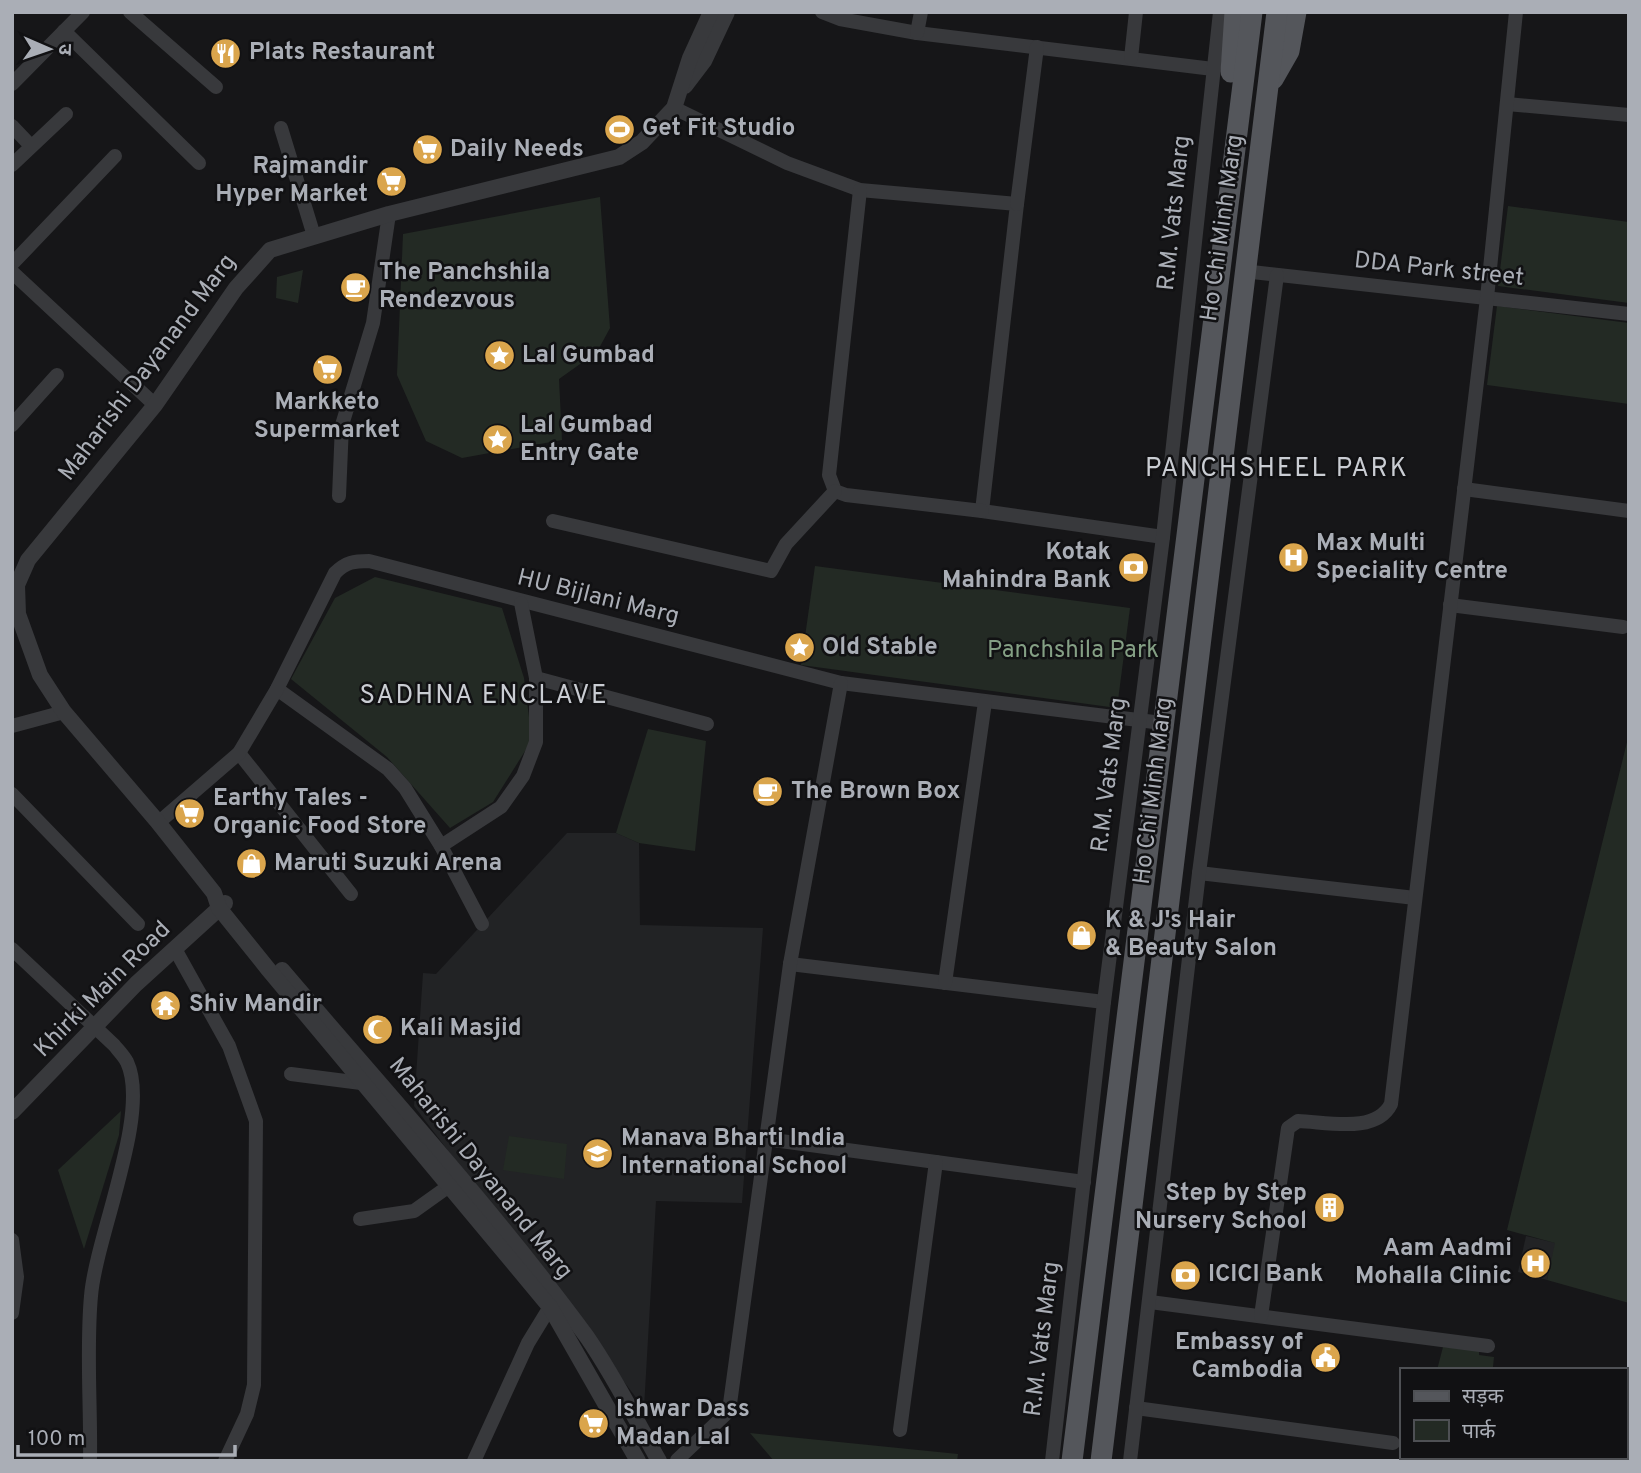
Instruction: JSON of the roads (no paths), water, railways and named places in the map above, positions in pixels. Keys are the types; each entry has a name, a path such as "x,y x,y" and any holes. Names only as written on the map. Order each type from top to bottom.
{"main road":[{"path":"1235,12 1228,97 1235,140"},
{"name":"Ho Chi Minh Marg","path":"1072,1461 1252,12"},
{"name":"Ho Chi Minh Marg","path":"1101,1461 1243,271 1277,12"},
{"path":"1269,87 1289,51 1296,12"}],"street":[{"path":"12,84 83,12"},
{"path":"130,12 216,87"},
{"name":"Maharishi Dayanand Marg","path":"683,89 690,58 711,12"},
{"name":"Maharishi Dayanand Marg","path":"638,1461 582,1344 361,1083 158,822 64,712 40,675 27,645 18,614 18,585 28,560 155,405 257,261 281,245 389,214 608,162 642,142 674,108 683,89 704,61 727,12"},
{"path":"822,12 917,33 1213,69"},
{"path":"917,33 921,12"},
{"path":"1130,58 1136,12"},
{"name":"R.M. Vats Marg","path":"1052,1461 1104,1002 1163,537 1220,12"},
{"path":"1261,1316 1288,1128 1298,1122 1374,1123 1385,1116 1391,1104 1486,298 1516,12"},
{"path":"64,31 199,163"},
{"path":"982,511 1037,47"},
{"path":"1507,104 1629,115"},
{"path":"674,108 787,163 860,190 1017,204"},
{"path":"12,165 66,114"},
{"path":"12,126 31,146"},
{"path":"281,128 314,236"},
{"path":"12,264 115,156"},
{"path":"835,491 830,475 860,190"},
{"path":"339,496 342,425 373,323 389,214"},
{"name":"DDA Park street","path":"1243,271 1629,314"},
{"path":"12,272 155,405"},
{"path":"1130,1461 1199,873 1277,275"},
{"path":"12,425 57,375"},
{"path":"1464,489 1629,511"},
{"path":"835,491 846,495 1163,537"},
{"path":"553,521 771,571 786,544 835,491"},
{"name":"HU Bijlani Marg","path":"158,822 239,753 277,689 335,573 344,564 369,561 521,603 841,683 1162,723"},
{"path":"441,846 501,807 523,776 536,743 536,678 521,603"},
{"path":"1450,605 1623,627"},
{"path":"536,678 708,724"},
{"path":"677,1460 729,1411 790,964 841,683"},
{"path":"277,689 388,769 405,788 441,846 482,924"},
{"path":"945,983 985,702"},
{"path":"12,726 64,712"},
{"path":"239,753 351,894"},
{"path":"12,794 138,924"},
{"path":"1199,873 1415,898"},
{"name":"Maharishi Dayanand Marg","path":"220,901 393,1096 582,1344 659,1461"},
{"name":"Khirki Main Road","path":"14,1108 220,901"},
{"path":"12,949 97,1027 127,1061 132,1079 130,1131 95,1258 90,1298 90,1461"},
{"path":"175,949 229,1046 256,1121 254,1385 247,1414 225,1461"},
{"path":"790,964 1104,1002"},
{"path":"291,1074 361,1083"},
{"path":"766,1139 1084,1182"},
{"path":"900,1430 936,1162"},
{"path":"360,1219 414,1212 449,1186"},
{"path":"12,1240 17,1277 12,1310"},
{"path":"1150,1302 1488,1346"},
{"path":"474,1461 528,1343 550,1307"},
{"path":"1136,1408 1392,1443"}],"place":[{"name":"Plats Restaurant","path":"226,53"},
{"name":"Get Fit Studio","path":"619,129"},
{"name":"Daily Needs","path":"427,150"},
{"name":"Rajmandir Hyper Market","path":"391,181"},
{"name":"The Panchshila Rendezvous","path":"356,287"},
{"name":"Lal Gumbad","path":"499,356"},
{"name":"Markketo Supermarket","path":"327,369"},
{"name":"Lal Gumbad Entry Gate","path":"497,440"},
{"name":"Max Multi Speciality Centre","path":"1293,558"},
{"name":"Kotak Mahindra Bank","path":"1134,567"},
{"name":"Old Stable","path":"799,648"},
{"name":"The Brown Box","path":"768,792"},
{"name":"Earthy Tales - Organic Food Store","path":"190,813"},
{"name":"Maruti Suzuki Arena","path":"251,864"},
{"name":"K & J's Hair & Beauty Salon","path":"1082,935"},
{"name":"Shiv Mandir","path":"166,1005"},
{"name":"Kali Masjid","path":"377,1029"},
{"name":"Manava Bharti India International School","path":"598,1153"},
{"name":"Step by Step Nursery School","path":"1330,1208"},
{"name":"Aam Aadmi Mohalla Clinic","path":"1535,1263"},
{"name":"ICICI Bank","path":"1185,1275"},
{"name":"Embassy of Cambodia","path":"1326,1357"},
{"name":"Ishwar Dass Madan Lal","path":"593,1424"}],"district":[{"name":"PANCHSHEEL PARK","path":"1277,469"},
{"name":"SADHNA ENCLAVE","path":"484,696"}],"park label":[{"name":"Panchshila Park","path":"1073,651"}]}
